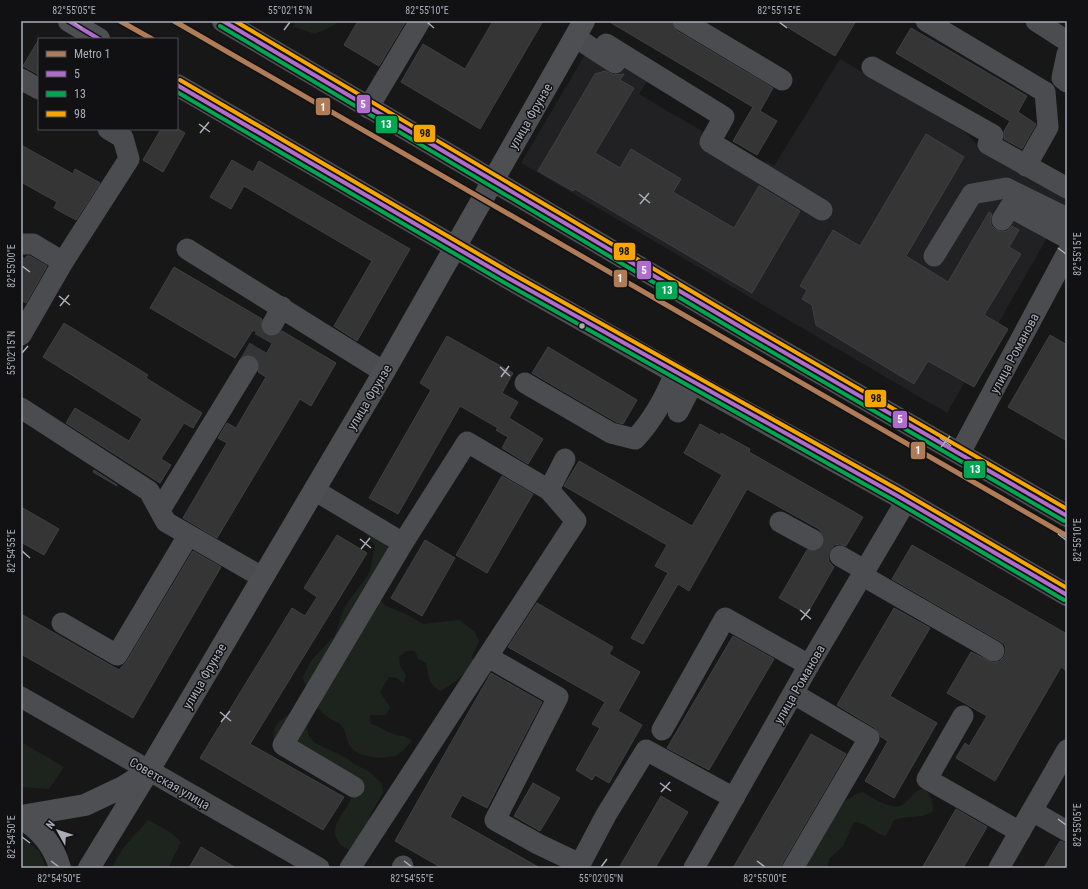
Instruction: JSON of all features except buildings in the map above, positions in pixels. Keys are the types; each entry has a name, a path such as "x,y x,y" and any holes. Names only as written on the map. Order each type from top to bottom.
{"main road":[{"path":"69,21 97,38"},
{"path":"223,21 748,332 1067,516"},
{"name":"улица Фрунзе","path":"89,868 149,770 384,372 579,29"},
{"path":"178,86 455,247 684,378 906,501 1067,595"},
{"name":"улица Фрунзе","path":"21,817 85,805 123,787 149,770"},
{"path":"21,817 34,826 44,836 52,847 60,868"}],"street":[{"path":"368,108 420,21"},
{"path":"683,21 782,80"},
{"path":"926,21 1044,92 1048,127 1026,166"},
{"path":"1036,21 1067,41"},
{"path":"579,29 639,79"},
{"path":"606,44 724,117 710,142 822,210"},
{"path":"1067,54 1062,78 1067,82"},
{"path":"872,67 993,136 988,144 1067,188"},
{"path":"21,79 38,88"},
{"path":"21,335 63,262 129,158 122,138 110,130"},
{"path":"934,256 972,194 1006,188 1067,218"},
{"path":"1002,220 1010,207 1067,238"},
{"path":"21,244 33,244 63,262"},
{"path":"187,249 384,372"},
{"name":"улица Романова","path":"960,453 1067,254"},
{"path":"272,325 282,307"},
{"path":"160,510 248,366"},
{"path":"525,383 611,433 635,440 648,426 668,392 684,378"},
{"path":"678,412 684,378"},
{"path":"21,408 149,491 166,522 188,536 262,577"},
{"path":"350,868 576,521 549,490 467,442 403,543 283,745 354,786"},
{"path":"549,490 565,459"},
{"path":"314,490 403,543"},
{"name":"улица Романова","path":"700,866 734,798 809,665 906,501"},
{"path":"780,522 813,540"},
{"path":"62,623 118,655 188,536"},
{"path":"840,556 864,573 994,651"},
{"path":"662,730 725,618 809,665"},
{"path":"488,657 558,697 495,820 579,866 606,815 646,750 734,798"},
{"path":"793,868 868,738 794,694"},
{"name":"Советская улица","path":"21,697 319,868"},
{"path":"963,716 927,779 1020,832"},
{"path":"999,868 1067,750"},
{"path":"1032,811 1067,831"}],"shaded area":[{"path":"295,21 338,21 335,25 315,34 294,27"},
{"path":"590,46 648,80 639,94 717,140 757,175 766,161 774,166 840,59 965,132 981,149 1067,196 1067,203 947,413 521,163"},
{"path":"365,530 380,538 396,559 391,585 379,597 384,605 408,615 423,624 459,620 474,631 479,641 472,656 474,664 455,682 441,691 431,682 428,676 426,663 418,659 415,651 406,651 399,657 400,666 406,675 404,684 397,678 389,677 380,692 390,707 386,715 370,715 371,724 412,740 399,754 381,758 361,754 351,747 341,725 324,715 312,701 303,677 311,661 335,635 344,608 370,572 375,545 368,538"},
{"path":"296,709 309,720 307,728 309,737 315,743 347,758 354,764 370,772 382,784 383,792 370,816 367,838 356,851 343,847 338,841 335,829 339,818 351,798 324,776 274,743 274,731 276,726 282,719"},
{"path":"21,742 64,767 49,789 21,787"},
{"path":"924,788 931,798 933,811 928,814 893,821 885,836 859,822 854,822 843,846 830,858 827,868 793,868 824,823 842,803 852,796 863,792 883,803 900,806 917,791"},
{"path":"148,820 170,832 181,842 168,868 111,868 124,847"},
{"path":"21,836 40,852 46,868 21,868"}],"tunnel":[{"path":"248,366 272,325"},
{"path":"813,540 840,556"}],"metro line":[{"name":"1","path":"120,21 150,38"},
{"name":"1","path":"174,21 1067,536"}],"transit line":[{"name":"5","path":"69,21 97,38"},
{"name":"5","path":"223,21 749,332 1067,516"},
{"name":"98","path":"235,21 752,327 1067,509"},
{"name":"13","path":"220,26 746,337 1064,521"},
{"name":"98","path":"180,80 511,273 899,490 1067,588"},
{"name":"5","path":"178,86 508,278 896,495 1067,595"},
{"name":"13","path":"178,93 505,283 893,500 1064,600"}]}
